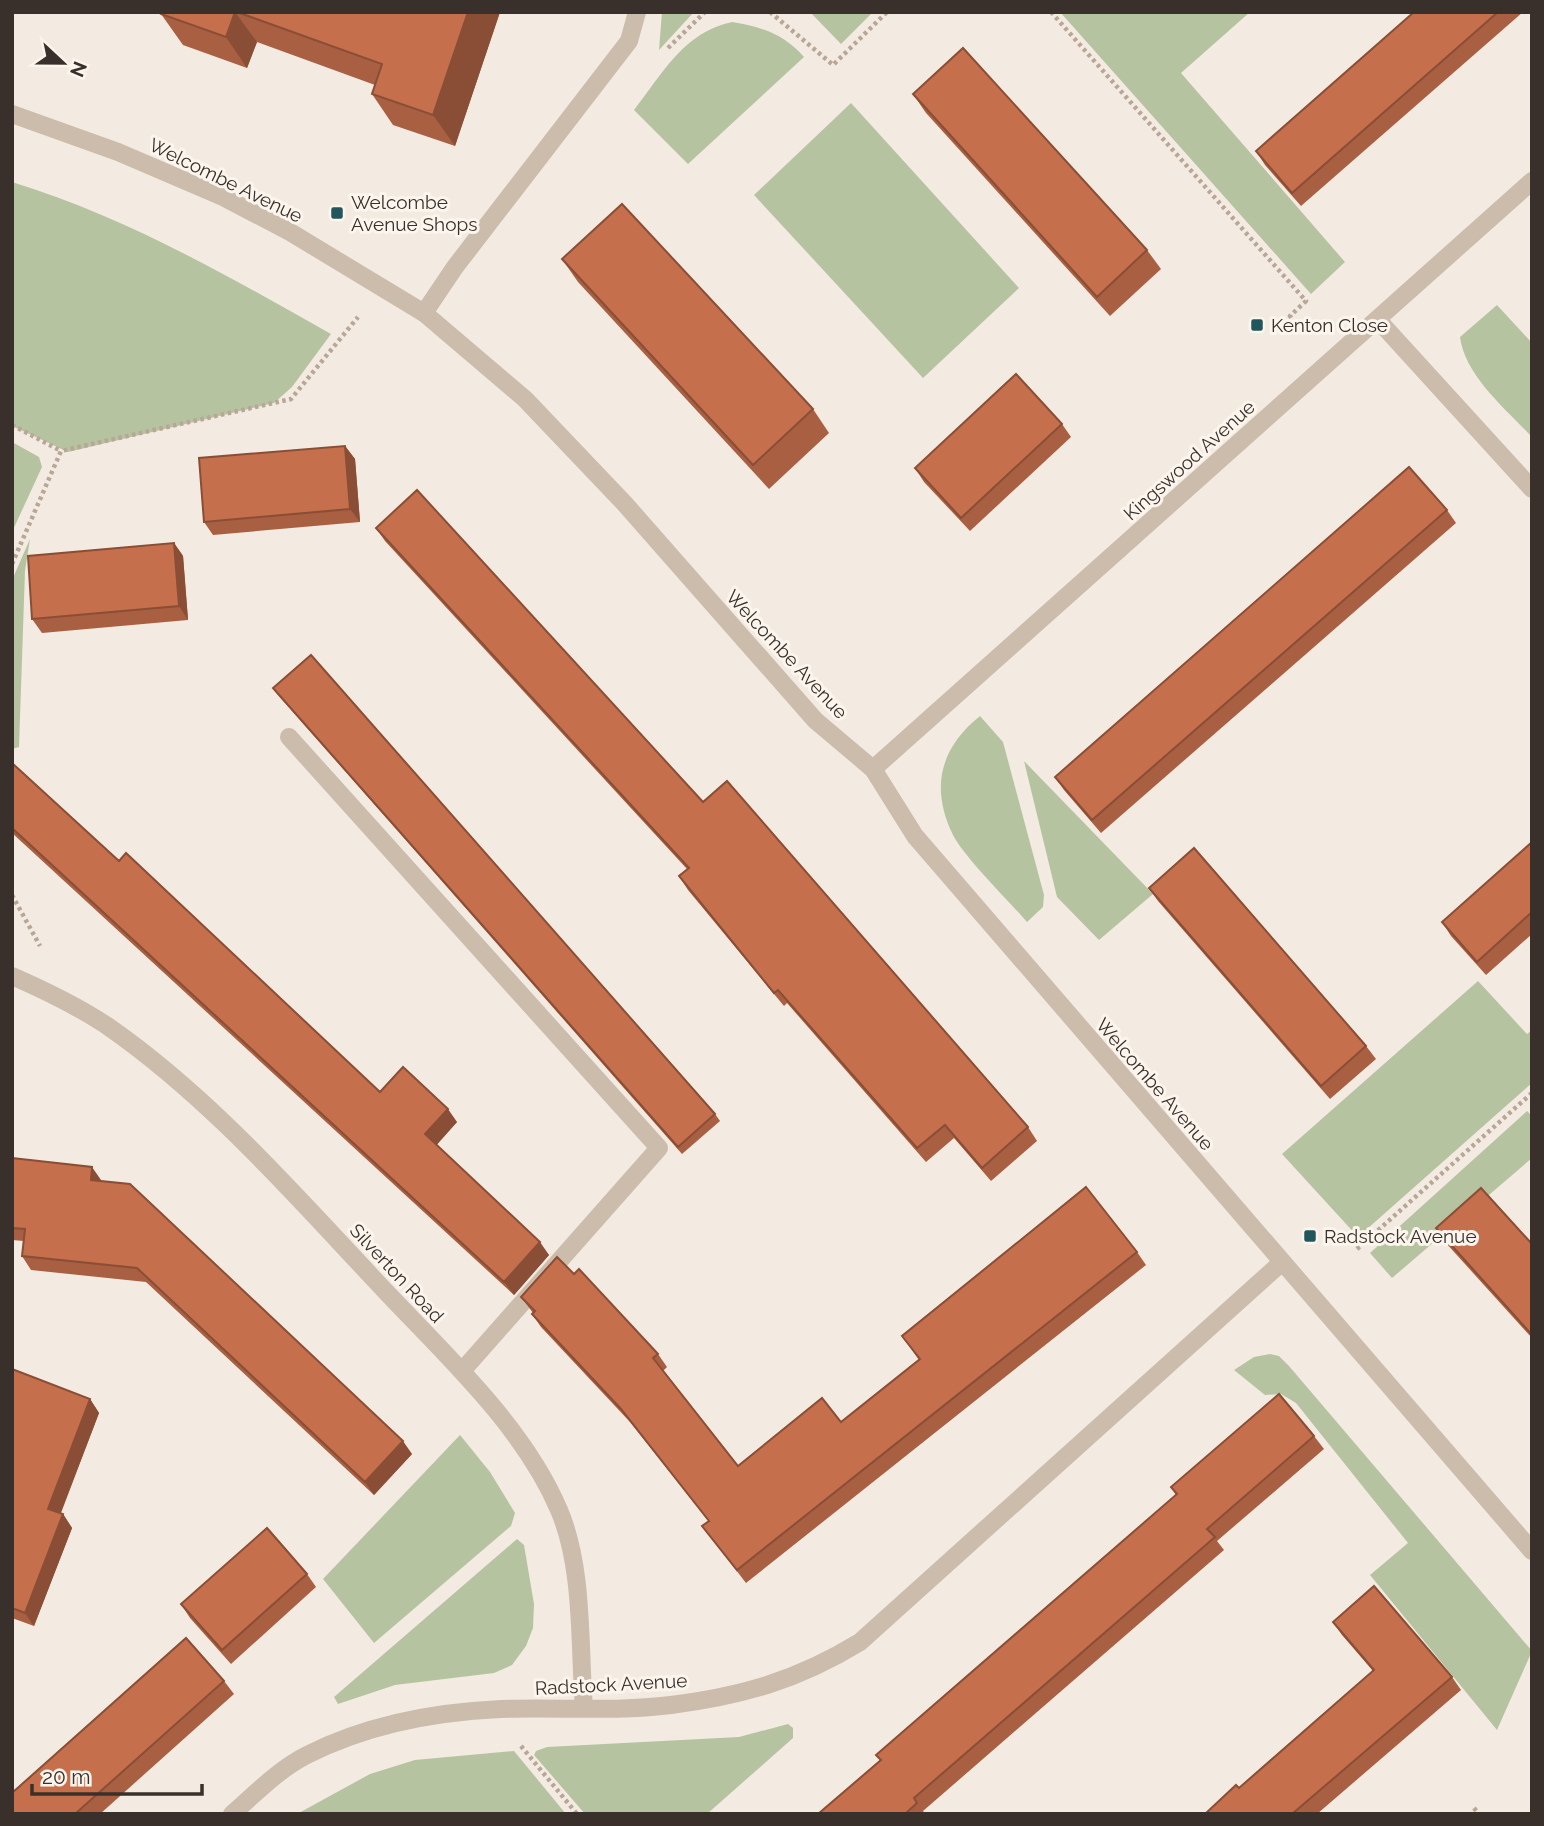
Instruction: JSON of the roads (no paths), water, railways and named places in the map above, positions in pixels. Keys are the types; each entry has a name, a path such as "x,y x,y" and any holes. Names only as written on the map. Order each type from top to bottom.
{"street":[{"path":"424,313 455,267 629,41 637,12"},
{"name":"Welcombe Avenue","path":"12,114 118,152 223,197 424,313 525,399 625,504 815,720 873,769 915,836 1532,1551"},
{"name":"Kingswood Avenue","path":"873,769 1532,181"},
{"path":"1378,320 1532,489"},
{"path":"289,737 659,1148 462,1371"},
{"name":"Silverton Road","path":"12,976 103,1023 146,1054 193,1095 275,1174 462,1371 530,1455 546,1481 568,1533 573,1559 584,1708"},
{"name":"Radstock Avenue","path":"232,1814 304,1756 347,1737 436,1716 500,1709 669,1705 746,1693 819,1667 860,1642 1281,1263"}],"place":[{"name":"Welcombe Avenue Shops","path":"337,213"},
{"name":"Kenton Close","path":"1257,325"},
{"name":"Radstock Avenue","path":"1310,1236"}]}
